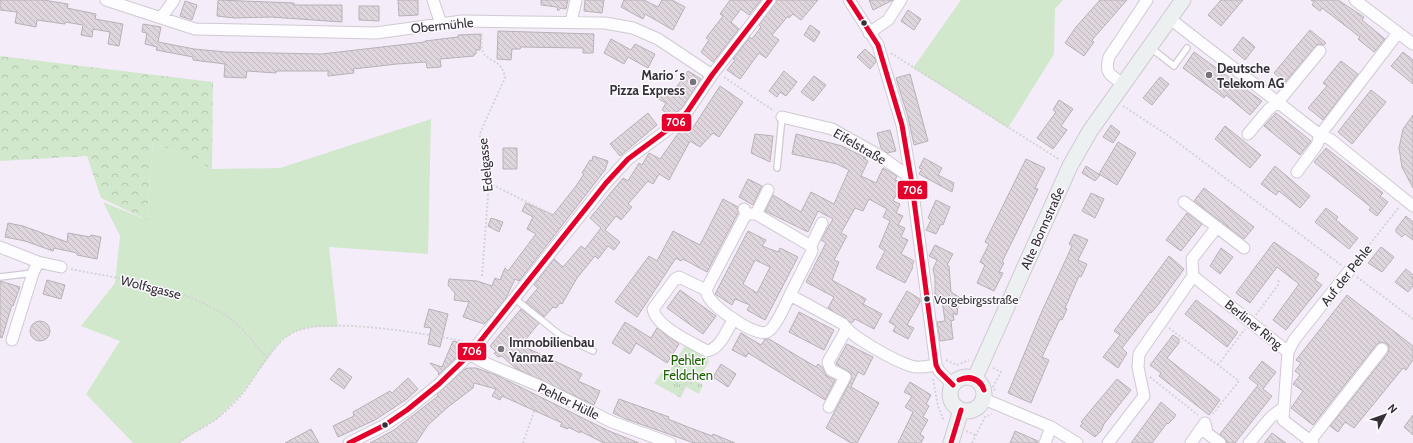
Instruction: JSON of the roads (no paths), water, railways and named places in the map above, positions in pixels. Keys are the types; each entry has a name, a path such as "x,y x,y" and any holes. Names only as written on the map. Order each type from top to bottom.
{"main road":[{"name":"Alte Bonnstraße","path":"974,378 1070,166 1090,131 1183,0"},
{"path":"965,377 974,378 984,388 990,402 971,411 961,410 953,404 951,400 951,390 953,385 965,377"},
{"path":"951,443 961,410"}],"street":[{"name":"Obermühle","path":"106,0 195,29 376,33 462,21 571,22 605,24 632,28 658,39 712,75"},
{"path":"161,18 174,0"},
{"path":"434,0 441,24"},
{"path":"571,22 576,0"},
{"path":"349,443 385,425 407,410 439,384 470,354 606,182 628,159 674,125 687,112 712,75 770,0"},
{"path":"849,0 878,45 902,125 911,178 936,365 939,372 953,385"},
{"path":"869,33 888,20 901,0"},
{"path":"1123,84 1106,70 1109,57 1147,0"},
{"path":"1355,0 1413,44"},
{"path":"1169,18 1320,135 1330,139 1409,203"},
{"path":"1297,172 1317,145 1320,135 1398,33"},
{"path":"1248,134 1268,110 1278,102 1320,51"},
{"name":"Eifelstraße","path":"782,117 832,129 880,156 911,178"},
{"path":"706,290 749,212 768,190"},
{"path":"1184,202 1244,248"},
{"path":"749,212 811,246"},
{"path":"733,320 717,347 713,350 707,351 674,332 658,320 654,315 654,309 675,279 679,277 706,290 712,302 733,320 760,333 768,332 773,327 812,251 811,246 822,223"},
{"path":"1108,443 1144,396 1138,367 1139,354 1193,276 1192,259 1217,227"},
{"path":"0,247 38,262 61,267"},
{"path":"12,340 38,262"},
{"name":"Auf der Pehle","path":"1288,352 1294,340 1349,270"},
{"name":"Berliner Ring","path":"1193,276 1288,352 1283,420 1312,442"},
{"path":"790,295 843,324 846,330 856,338 912,367 936,365"},
{"path":"829,407 845,377 831,370 828,362 846,330"},
{"path":"1312,442 1382,349"},
{"name":"Pehler Hülle","path":"470,354 483,362 542,387 612,422 670,443"},
{"path":"990,402 1051,427 1077,443"},
{"path":"1249,443 1271,417 1283,408"},
{"path":"1191,443 1205,423 1207,433 1220,443"},
{"path":"1045,443 1051,427"}],"lane":[{"path":"1149,47 1174,66 1188,48"},
{"path":"777,168 782,117"},
{"path":"0,277 33,274"},
{"path":"514,298 560,335 593,351"}],"place":[{"name":"Deutsche Telekom AG","path":"1209,75"},
{"name":"Mario´s Pizza Express","path":"693,82"},
{"name":"Vorgebirgsstraße","path":"927,299"},
{"name":"Immobilienbau Yanmaz","path":"501,349"}],"park label":[{"name":"Pehler Feldchen","path":"688,368"}]}
